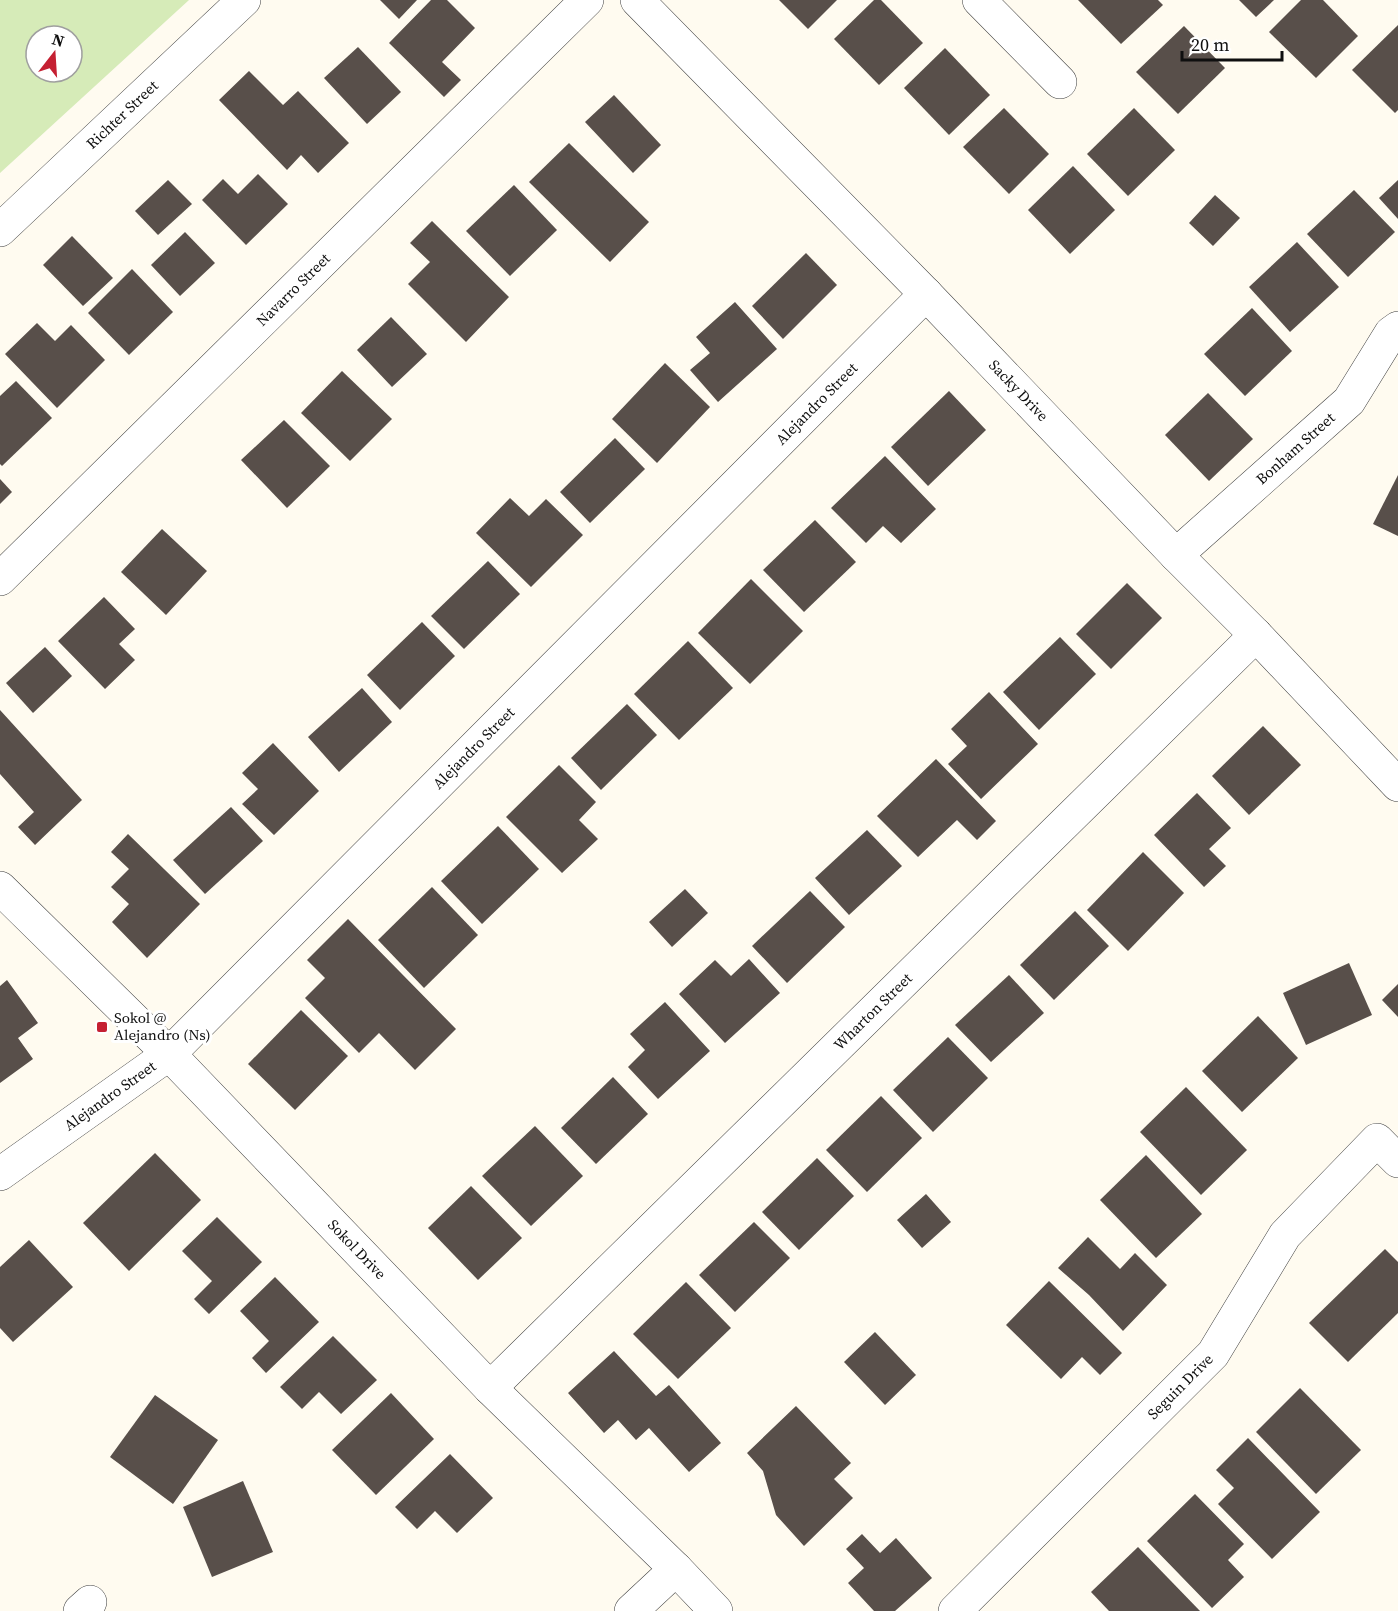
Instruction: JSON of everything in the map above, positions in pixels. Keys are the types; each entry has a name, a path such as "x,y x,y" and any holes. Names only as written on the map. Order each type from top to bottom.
{"street":[{"name":"Richter Street","path":"0,230 244,0"},
{"name":"Navarro Street","path":"0,579 587,0"},
{"name":"Sacky Drive","path":"637,0 926,294 1398,785"},
{"path":"979,0 1060,82"},
{"name":"Alejandro Street","path":"0,1174 169,1054 926,294"},
{"name":"Bonham Street","path":"1176,555 1349,401 1391,333 1398,328"},
{"name":"Wharton Street","path":"490,1388 1256,635"},
{"name":"Sokol Drive","path":"0,888 169,1054 490,1388 676,1569 716,1611"},
{"name":"Seguin Drive","path":"955,1611 1213,1354 1286,1235 1388,1150"},
{"path":"631,1611 676,1569"}],"green space":[{"path":"0,0 189,0 0,173"}],"building":[{"path":"380,0 417,0 399,19"},
{"path":"431,0 447,0 475,28 442,62 461,80 444,97 389,43"},
{"path":"779,0 837,0 808,29"},
{"path":"874,0 881,0 923,43 879,85 834,39"},
{"path":"1078,0 1158,0 1163,5 1121,44"},
{"path":"1239,0 1274,0 1256,17"},
{"path":"1301,0 1323,0 1358,36 1316,78 1269,32"},
{"path":"1398,25 1398,110 1395,113 1352,70"},
{"path":"1184,26 1225,68 1178,114 1136,72"},
{"path":"358,47 401,92 367,124 324,78"},
{"path":"945,48 990,95 949,135 904,88"},
{"path":"249,71 283,105 298,91 349,143 318,173 301,155 287,170 219,100"},
{"path":"614,95 661,145 633,173 585,122"},
{"path":"1004,108 1049,154 1009,194 963,147"},
{"path":"1134,108 1175,150 1128,196 1087,154"},
{"path":"569,143 649,222 610,262 529,182"},
{"path":"1073,166 1115,210 1070,254 1028,210"},
{"path":"258,174 288,204 246,245 202,200 223,179 238,194"},
{"path":"168,180 192,204 158,235 135,211"},
{"path":"1398,180 1398,219 1379,198"},
{"path":"514,185 557,230 510,276 466,231"},
{"path":"1354,190 1395,232 1348,277 1307,234"},
{"path":"1215,195 1240,218 1213,246 1189,223"},
{"path":"432,221 509,297 466,342 408,284 430,262 410,243"},
{"path":"185,232 215,263 180,296 151,265"},
{"path":"72,236 113,278 83,306 43,265"},
{"path":"1297,242 1339,287 1290,332 1249,287"},
{"path":"806,253 837,285 783,339 752,306"},
{"path":"132,269 173,312 129,355 88,313"},
{"path":"735,302 777,349 718,402 690,370 710,353 696,337"},
{"path":"1252,308 1292,351 1245,396 1204,354"},
{"path":"391,317 427,354 392,387 357,350"},
{"path":"37,323 55,341 71,325 105,360 57,408 5,354"},
{"path":"665,363 710,407 657,463 612,419"},
{"path":"342,371 392,419 350,461 301,413"},
{"path":"16,381 52,418 2,466 0,464 0,396"},
{"path":"949,391 986,430 928,486 891,447"},
{"path":"1208,393 1253,439 1209,481 1165,435"},
{"path":"284,420 330,466 287,508 241,460"},
{"path":"615,438 645,469 590,523 560,492"},
{"path":"885,456 936,509 901,543 883,526 866,543 831,508"},
{"path":"1398,475 1398,536 1373,524"},
{"path":"0,479 12,492 0,504"},
{"path":"510,498 529,516 546,499 583,535 531,587 476,533"},
{"path":"815,520 856,562 804,612 763,570"},
{"path":"162,529 207,571 166,615 121,572"},
{"path":"488,561 520,594 464,649 431,616"},
{"path":"751,579 803,631 750,684 698,633"},
{"path":"1127,583 1162,618 1111,669 1076,634"},
{"path":"104,597 135,629 119,644 135,660 105,689 58,641"},
{"path":"422,622 455,656 400,710 367,675"},
{"path":"1060,637 1096,674 1039,730 1003,692"},
{"path":"688,641 733,688 679,740 634,694"},
{"path":"45,647 72,676 33,713 6,683"},
{"path":"362,688 392,722 339,772 308,737"},
{"path":"989,692 1038,744 981,799 948,764 967,746 951,729"},
{"path":"627,704 657,735 601,790 571,758"},
{"path":"0,710 82,800 35,845 18,827 34,812 0,774"},
{"path":"1263,726 1301,765 1249,815 1212,776"},
{"path":"273,743 319,791 274,835 242,804 258,789 242,773"},
{"path":"936,759 996,821 977,840 957,820 918,857 877,816"},
{"path":"559,765 596,802 579,820 598,839 562,873 506,817"},
{"path":"1197,793 1231,828 1209,849 1226,866 1204,887 1154,835"},
{"path":"231,807 263,841 205,894 173,860"},
{"path":"498,826 539,869 482,924 441,881"},
{"path":"867,830 902,866 849,915 815,878"},
{"path":"128,834 200,904 147,958 112,922 129,904 111,887 129,869 111,852"},
{"path":"1143,852 1184,893 1128,951 1087,910"},
{"path":"432,887 478,935 424,988 378,940"},
{"path":"685,889 708,913 672,947 649,922"},
{"path":"810,891 845,927 787,983 752,946"},
{"path":"1075,911 1109,946 1054,1000 1020,965"},
{"path":"348,919 456,1029 415,1070 379,1033 359,1053 305,998 325,978 307,960"},
{"path":"749,959 780,993 725,1043 679,994 715,960 731,976"},
{"path":"1349,963 1372,1015 1306,1045 1283,993"},
{"path":"1009,975 1044,1013 991,1062 955,1025"},
{"path":"7,980 38,1023 18,1038 33,1059 0,1083 0,986"},
{"path":"1398,984 1398,1017 1382,1000"},
{"path":"665,1002 710,1051 658,1099 628,1067 645,1050 630,1034"},
{"path":"301,1010 348,1056 295,1110 248,1064"},
{"path":"1258,1016 1298,1058 1242,1112 1202,1071"},
{"path":"948,1037 988,1078 933,1132 893,1090"},
{"path":"613,1077 648,1114 596,1164 561,1128"},
{"path":"1186,1087 1247,1150 1201,1195 1140,1132"},
{"path":"881,1096 922,1138 867,1192 826,1150"},
{"path":"535,1126 583,1176 531,1226 482,1176"},
{"path":"155,1153 201,1200 129,1271 83,1223"},
{"path":"1146,1155 1202,1214 1156,1258 1100,1200"},
{"path":"817,1158 854,1196 799,1250 762,1212"},
{"path":"471,1186 522,1238 478,1280 428,1228"},
{"path":"926,1194 951,1222 922,1248 897,1220"},
{"path":"217,1217 262,1262 209,1314 194,1299 212,1281 182,1251"},
{"path":"754,1222 790,1258 735,1312 699,1275"},
{"path":"1088,1237 1120,1269 1135,1253 1167,1285 1123,1331 1089,1295 1058,1268"},
{"path":"29,1240 73,1287 13,1342 0,1328 0,1267"},
{"path":"1385,1249 1398,1262 1398,1313 1348,1362 1309,1323"},
{"path":"275,1277 319,1322 266,1373 252,1358 269,1341 240,1311"},
{"path":"1049,1281 1122,1353 1100,1375 1082,1357 1061,1379 1006,1325"},
{"path":"686,1282 731,1328 678,1379 633,1334"},
{"path":"875,1332 916,1375 885,1405 844,1362"},
{"path":"333,1336 377,1380 341,1414 319,1392 302,1409 280,1387"},
{"path":"614,1351 656,1396 669,1385 721,1443 689,1472 649,1428 636,1440 618,1420 604,1433 568,1393"},
{"path":"1300,1388 1361,1450 1316,1494 1256,1432"},
{"path":"391,1393 434,1439 376,1495 332,1450"},
{"path":"155,1395 218,1440 173,1504 110,1457"},
{"path":"796,1406 851,1463 834,1479 853,1498 804,1546 776,1515 763,1471 747,1453"},
{"path":"1248,1438 1320,1512 1272,1559 1218,1504 1234,1488 1216,1470"},
{"path":"450,1454 493,1498 457,1533 435,1511 417,1529 395,1507"},
{"path":"243,1481 273,1552 212,1577 183,1507"},
{"path":"1195,1494 1244,1544 1228,1560 1244,1577 1212,1608 1147,1541"},
{"path":"862,1534 880,1553 896,1538 932,1578 895,1611 874,1611 848,1583 864,1568 846,1549"},
{"path":"1138,1547 1200,1611 1109,1611 1091,1592"}],"place":[{"name":"Sokol @ Alejandro (Ns)","path":"102,1027"}]}
